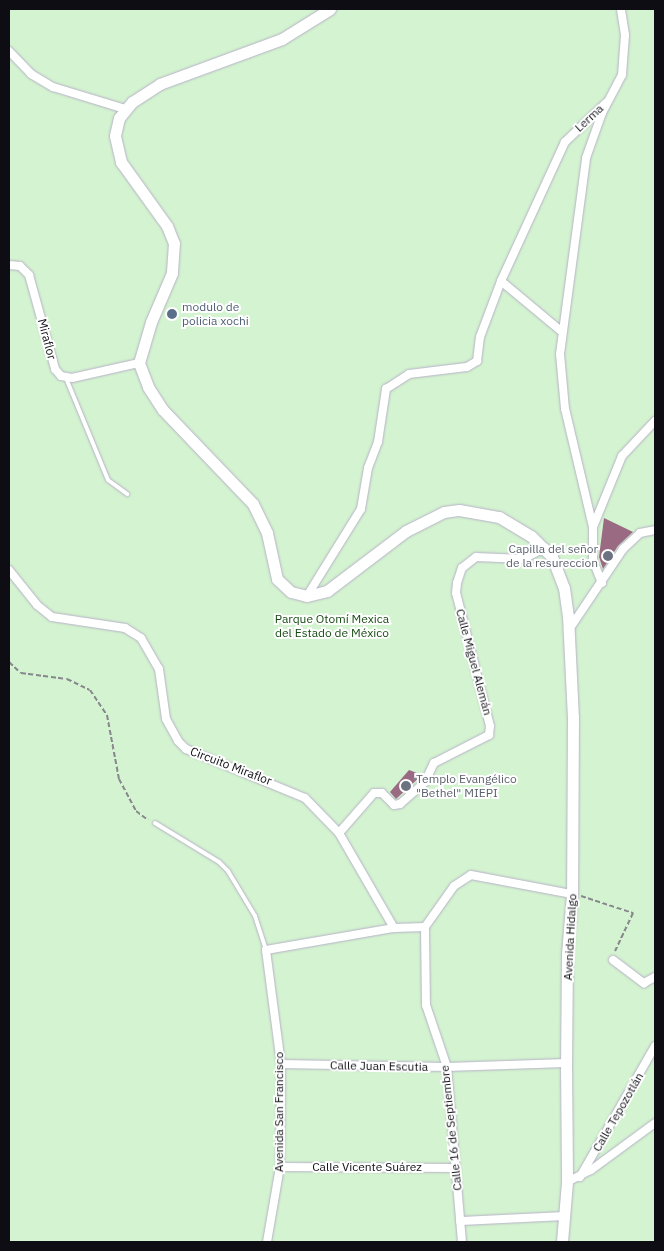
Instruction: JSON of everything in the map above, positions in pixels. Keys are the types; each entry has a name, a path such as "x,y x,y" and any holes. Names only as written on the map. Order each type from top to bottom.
{"main road":[{"path":"330,9 282,39 160,84 125,109 116,126 116,148 131,178 171,234 175,253 172,272 151,322 139,363 148,387 163,410 253,504 267,533 277,579 291,592 307,596 327,591 406,531 444,512 459,510 499,517 517,526 545,548"},
{"name":"Avenida Hidalgo","path":"545,548 564,588 572,717 572,894 567,954 567,1182 566,1216 562,1242"}],"street":[{"path":"610,100 622,75 625,54 621,9"},
{"path":"9,51 31,74 53,86 125,109"},
{"name":"Lerma","path":"307,596 361,509 368,468 378,442 386,389 408,374 467,367 477,362 480,337 501,281 565,142 610,100"},
{"name":"Lerma","path":"593,527 565,409 560,373 561,331 586,158 610,100"},
{"name":"Miraflor","path":"9,265 20,266 29,275 55,369 66,378"},
{"path":"501,281 561,331"},
{"path":"66,378 139,363"},
{"path":"602,583 593,561 593,527 622,456 655,420"},
{"path":"568,632 623,549 640,533 655,530"},
{"name":"Calle Miguel Alemán","path":"339,833 374,793 382,792 394,805 400,804 425,782 434,763 489,735 490,726 456,593 457,583 462,568 476,557 523,559 545,548"},
{"name":"Circuito Miraflor","path":"9,570 37,605 52,617 125,628 141,638 159,669 166,719 178,741 186,749 288,788 305,798 339,833 394,928"},
{"path":"266,950 394,928 426,927 454,886 471,875 572,894"},
{"name":"Calle 16 de Septiembre","path":"426,927 426,1005 447,1067 454,1168 462,1242"},
{"name":"Avenida San Francisco","path":"266,950 281,1064 280,1167 266,1242"},
{"path":"612,960 644,983 655,977"},
{"name":"Calle Tepozotlán","path":"580,1177 655,1046"},
{"name":"Calle Juan Escutia","path":"281,1064 447,1067 566,1063"},
{"path":"567,1182 580,1177 655,1123"},
{"name":"Calle Vicente Suárez","path":"280,1167 454,1168"},
{"path":"460,1221 566,1216"}],"lane":[{"path":"66,378 108,480 127,494"},
{"path":"155,823 219,862 228,871 256,916 266,950"}],"path":[{"path":"9,662 21,673 66,679 90,690 107,715 119,779 131,804 141,816 155,823"},
{"path":"572,894 634,913 612,960"}],"green space":[{"name":"Parque Otomí Mexica del Estado de México","path":"9,9 655,9 655,1242 9,1242"}],"building":[{"name":"Capilla del señor de la resureccion","path":"604,518 633,532 618,546 603,569 599,557"},
{"name":"Templo Evangélico \"Bethel\" MIEPI","path":"409,770 422,775 396,799 390,792"}],"place":[{"name":"modulo de policia xochi","path":"172,314"},
{"name":"Capilla del señor de la resureccion","path":"608,556"},
{"name":"Templo Evangélico \"Bethel\" MIEPI","path":"406,786"}]}
